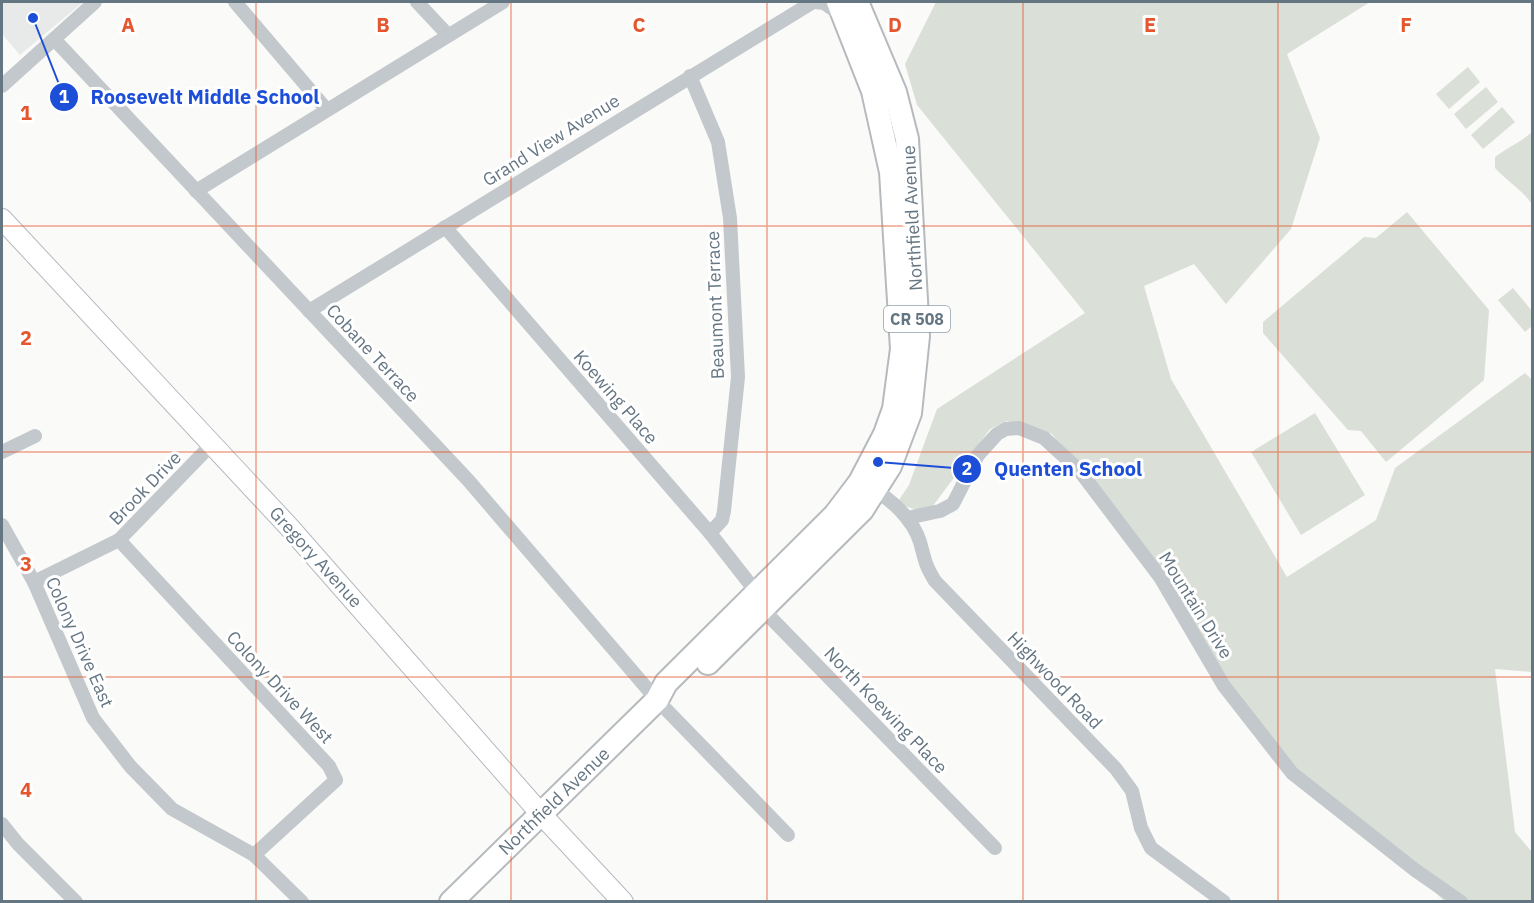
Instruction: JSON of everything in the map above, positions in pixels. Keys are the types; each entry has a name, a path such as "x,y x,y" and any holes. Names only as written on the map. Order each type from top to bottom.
{"main road":[{"name":"Northfield Avenue","path":"451,902 657,700 676,695 761,600 838,536 868,486 894,409 902,349 891,172 873,91 846,7"},
{"name":"Gregory Avenue","path":"2,219 291,528 540,814 623,902"}],"street":[{"path":"2,86 95,2"},
{"path":"235,2 327,110"},
{"path":"417,2 448,35"},
{"path":"196,191 503,2"},
{"name":"Grand View Avenue","path":"309,311 814,2 846,7"},
{"name":"Cobane Terrace","path":"54,39 468,480 657,700 788,836"},
{"name":"Beaumont Terrace","path":"690,76 718,142 730,218 737,366 724,511 722,520 710,533"},
{"name":"Koewing Place","path":"445,227 710,533 761,600"},
{"name":"Mountain Drive","path":"907,518 940,511 953,504 978,454 997,434 1006,429 1019,428 1044,438 1079,470 1160,577 1224,686 1292,773 1415,870 1461,902"},
{"path":"2,452 35,436"},
{"name":"Brook Drive","path":"34,582 119,540 212,444"},
{"name":"Highwood Road","path":"868,486 907,518 920,542 923,562 935,581 1116,768 1131,791 1141,828 1151,848 1224,902"},
{"name":"Colony Drive East","path":"2,525 34,582 93,718 130,766 172,809 254,855 302,902"},
{"name":"Colony Drive West","path":"119,540 329,766 336,780 254,855"},
{"name":"North Koewing Place","path":"761,600 771,618 995,848"},
{"path":"2,824 18,844 76,902"}],"shaded area":[{"path":"2,2 83,2 20,55 2,34"},
{"path":"936,2 1370,2 1287,54 1320,138 1291,229 1226,304 1194,264 1144,286 1171,379 1287,577 1376,520 1395,468 1525,373 1532,380 1532,672 1495,669 1515,832 1532,852 1532,901 1444,901 1418,875 1290,775 1052,434 1007,421 990,429 927,514 897,503 909,485 937,409 1085,313 917,105 905,64"},
{"path":"1468,67 1480,82 1449,109 1436,94"},
{"path":"1486,87 1498,102 1466,129 1454,114"},
{"path":"1502,107 1515,122 1483,149 1471,135"},
{"path":"1532,132 1532,204 1495,168 1495,157"},
{"path":"1407,212 1489,310 1484,380 1386,462 1361,431 1348,430 1263,333 1263,322 1364,237 1376,238"},
{"path":"1513,288 1532,311 1532,326 1525,332 1498,300"},
{"path":"1315,413 1365,495 1301,535 1251,452"}],"place":[{"name":"Roosevelt Middle School","path":"33,18"},
{"name":"Quenten School","path":"878,462"}]}
